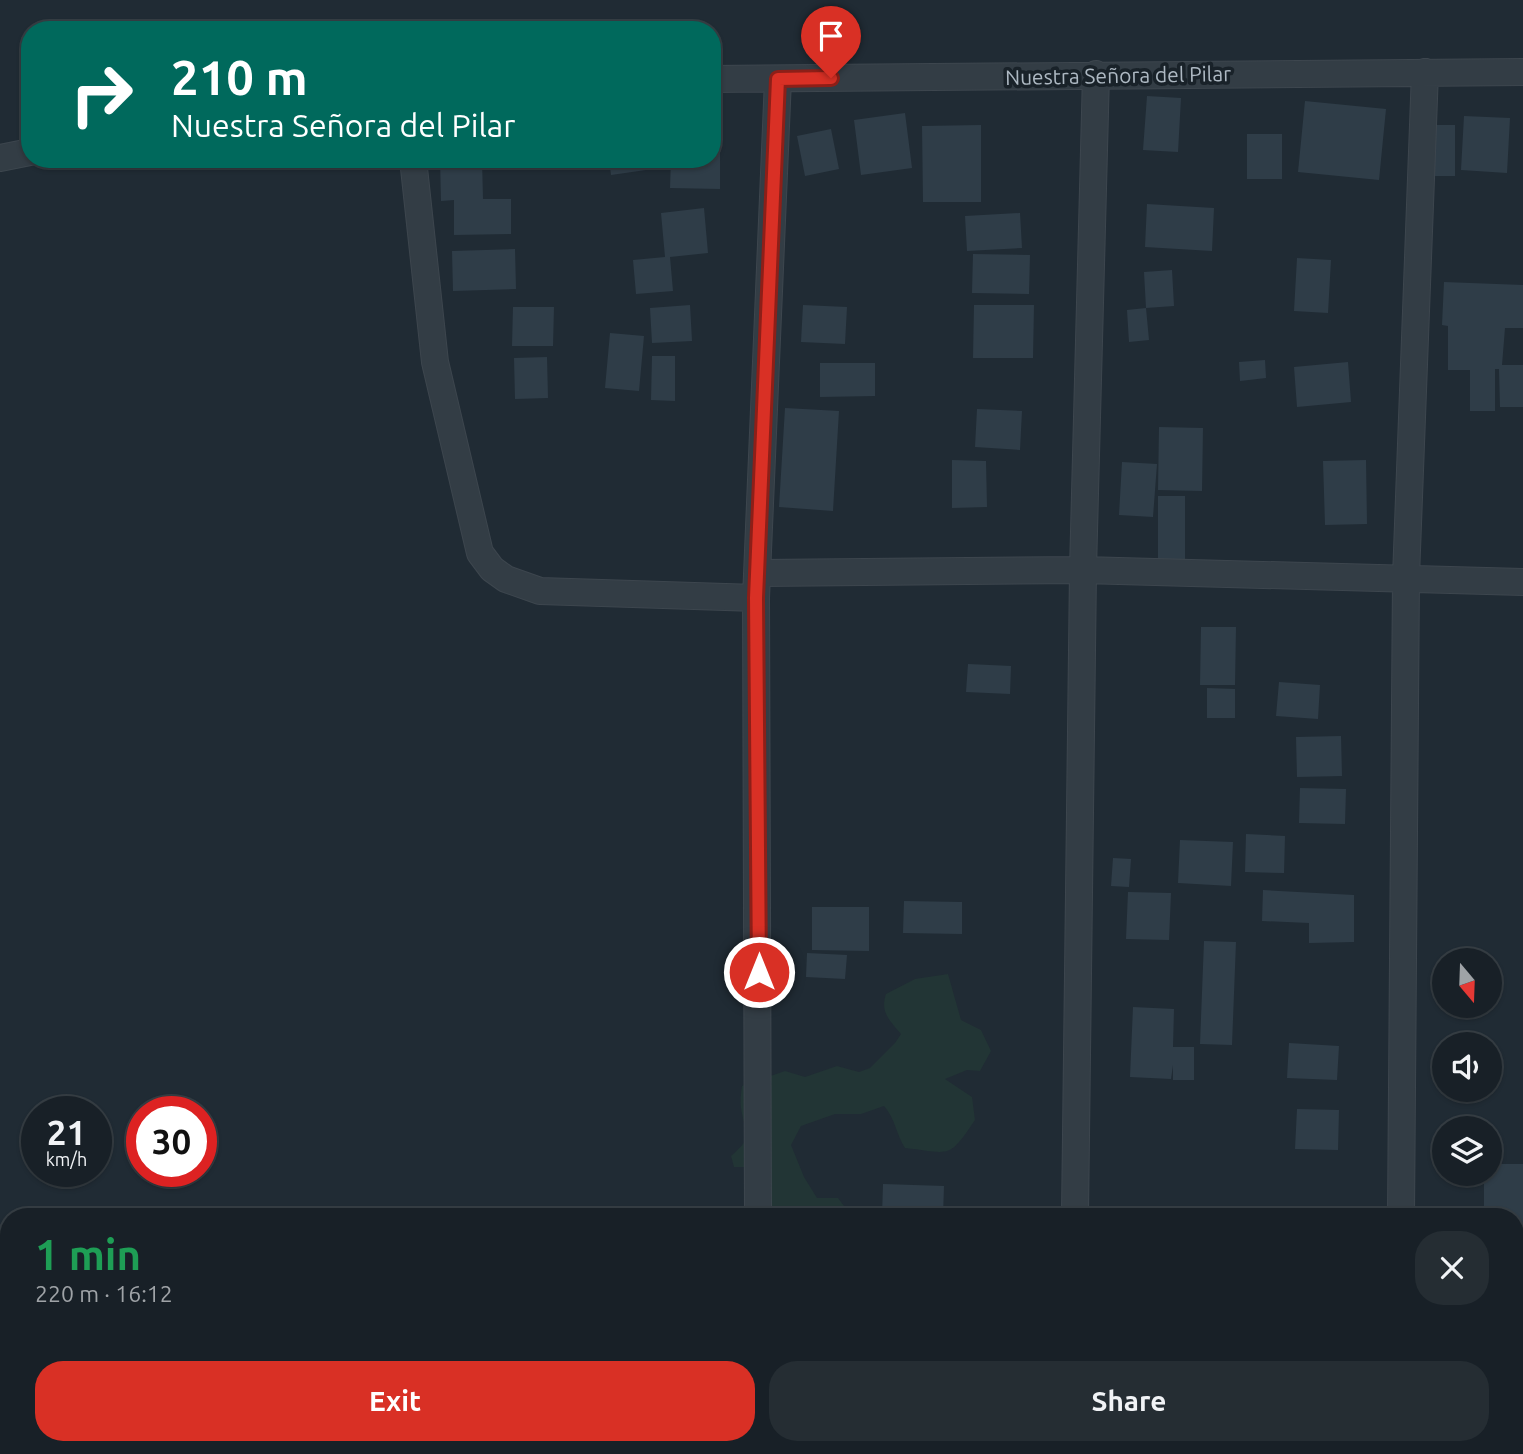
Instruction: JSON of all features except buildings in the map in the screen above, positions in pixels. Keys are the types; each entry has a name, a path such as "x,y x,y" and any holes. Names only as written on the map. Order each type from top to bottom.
{"street":[{"path":"1401,1208 1406,577 1425,72"},
{"name":"Nuestra Señora del Pilar","path":"721,79 1523,72"},
{"path":"1075,1208 1083,570 1097,74"},
{"path":"758,1208 757,585 778,79"},
{"path":"0,159 21,154"},
{"path":"414,168 435,362 480,554 492,569 506,579 540,591 757,585 1083,570 1523,582"}],"green space":[{"path":"948,974 961,1020 981,1030 991,1051 980,1071 967,1070 945,1079 972,1097 975,1120 953,1148 940,1152 905,1148 884,1106 861,1114 835,1114 801,1126 791,1145 804,1177 817,1198 838,1198 844,1208 760,1208 771,1185 767,1173 756,1167 734,1167 731,1156 744,1143 747,1134 741,1105 742,1086 785,1071 805,1077 837,1066 859,1072 870,1068 901,1034 885,1011 886,994 915,979"}],"route":[{"path":"759,972 756,598 778,79 831,78"}]}
